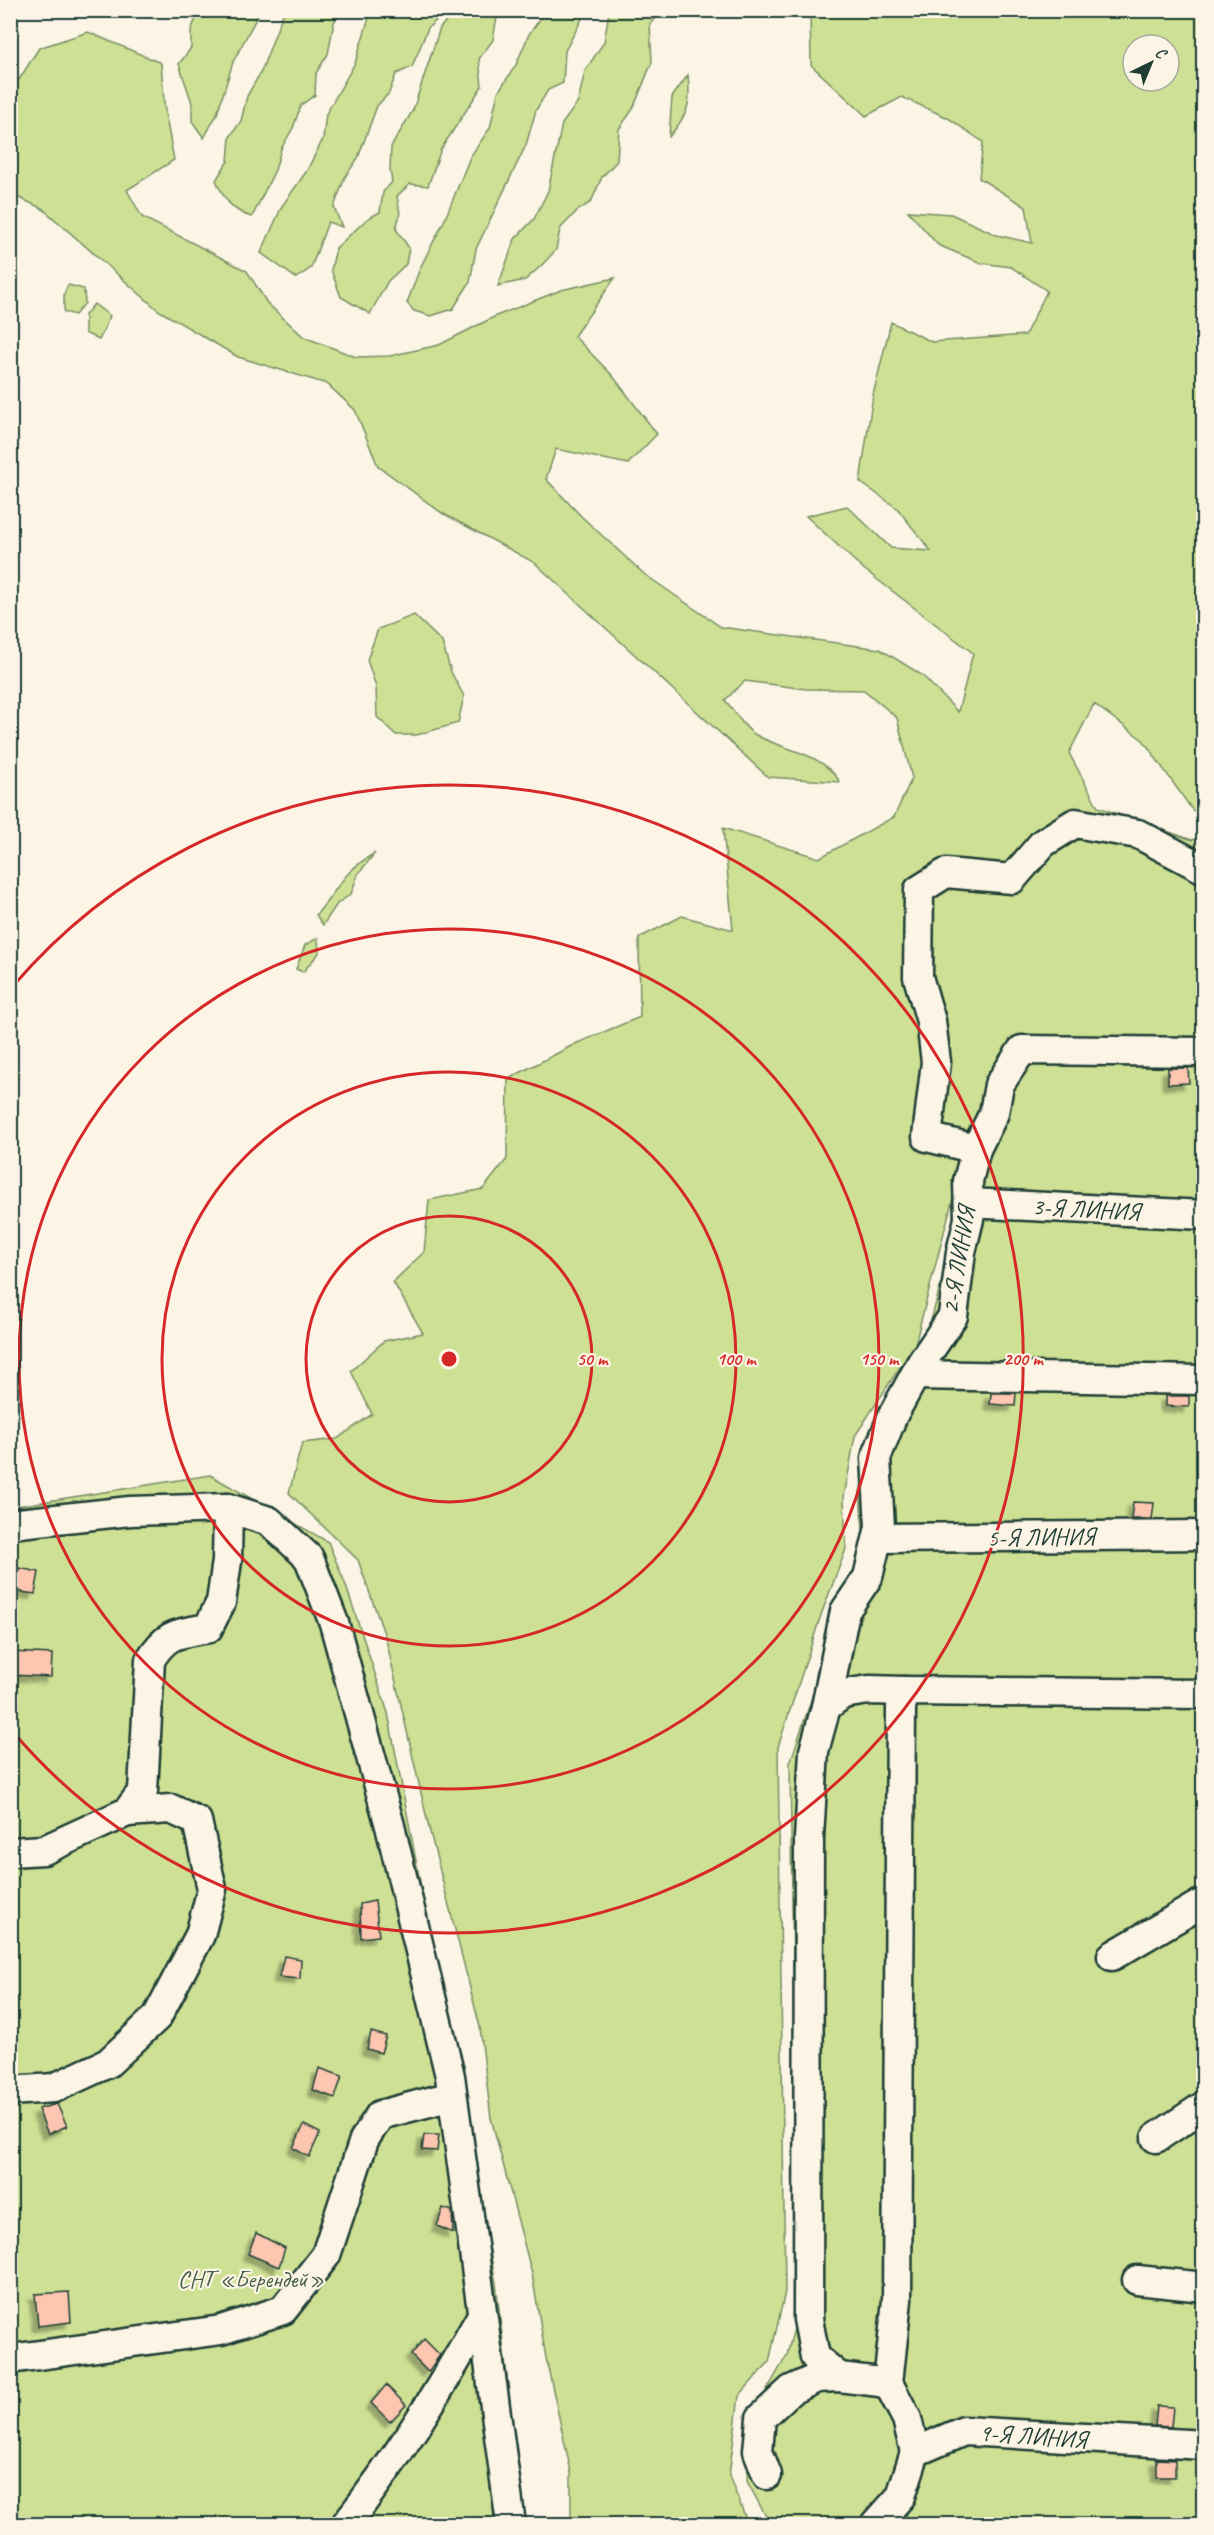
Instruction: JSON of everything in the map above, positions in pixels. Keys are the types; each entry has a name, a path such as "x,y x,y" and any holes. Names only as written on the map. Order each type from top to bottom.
{"street":[{"path":"976,1149 927,1137 936,1062 931,1021 918,977 919,890 946,873 1012,879 1043,843 1075,823 1138,834 1203,869"},
{"name":"2-Я ЛИНИЯ","path":"839,2377 815,2357 808,2319 809,1839 814,1751 826,1707 845,1611 868,1577 880,1527 876,1458 893,1415 952,1316 961,1252 969,1219 968,1181 976,1149 994,1113 999,1084 1022,1050 1203,1052"},
{"name":"3-Я ЛИНИЯ","path":"969,1203 1203,1215"},
{"path":"915,1375 1203,1380"},
{"path":"126,1812 143,1791 150,1660 161,1642 179,1634 208,1628 221,1602 227,1561 228,1508"},
{"path":"10,1524 130,1511 228,1508 269,1521 309,1558 334,1623 390,1826 452,2096 511,2524"},
{"name":"5-Я ЛИНИЯ","path":"878,1538 1203,1535"},
{"path":"826,1707 843,1694 868,1690 1203,1694"},
{"path":"876,2524 901,2496 915,2452 907,2420 888,2383 897,2300 902,1707 905,1691"},
{"path":"10,1852 44,1850 126,1812 171,1809 197,1821 212,1889 200,1935 157,2017 108,2063 54,2088 10,2091"},
{"path":"1112,1956 1203,1902"},
{"path":"10,2359 221,2330 282,2310 326,2255 364,2140 380,2115 452,2096"},
{"path":"1156,2138 1203,2106"},
{"path":"1137,2280 1203,2287"},
{"path":"346,2524 402,2449 447,2379 482,2315"},
{"path":"767,2475 758,2451 761,2418 790,2390 817,2378 839,2377 888,2383"},
{"name":"9-Я ЛИНИЯ","path":"915,2452 964,2431 1203,2445"}],"green space":[{"path":"260,11 233,62 217,114 204,138 192,121 192,103 179,64 191,48 191,30 199,12"},
{"path":"287,11 341,11 334,22 328,54 316,73 315,95 301,105 293,128 281,149 275,170 252,217 234,208 222,193 216,180 228,161 230,137 241,121 247,96 261,72 282,16"},
{"path":"371,11 442,11 442,15 428,28 412,67 396,74 389,93 377,106 358,158 345,177 334,207 342,227 328,222 311,268 296,278 261,253 282,206 306,172 323,139 326,114 355,63"},
{"path":"455,11 498,11 493,40 479,59 482,86 441,149 428,186 410,184 397,196 400,214 396,229 409,248 406,264 388,281 370,314 341,297 331,270 336,248 367,219 380,212 383,192 392,182 391,147 413,110 440,28"},
{"path":"546,11 586,11 565,51 563,83 548,90 536,110 526,145 476,249 470,282 453,309 431,316 414,311 407,303 420,268 445,219 470,157 490,128 498,92 516,65 529,34"},
{"path":"662,11 650,24 652,62 633,109 619,129 617,161 602,177 591,202 577,211 560,229 556,250 541,266 525,280 498,286 515,239 534,219 548,191 562,124 578,102 585,71 604,42 609,12"},
{"path":"810,11 1203,11 1203,809 1193,811 1143,740 1094,704 1069,753 1098,807 1192,840 1203,836 1203,2524 770,2524 747,2481 750,2420 787,2355 798,2313 790,1763 864,1542 860,1492 873,1432 927,1335 944,1273 957,1196 954,1194 915,1344 855,1436 844,1497 846,1549 821,1615 778,1747 785,2292 769,2362 739,2396 729,2476 748,2524 571,2524 571,2472 546,2358 532,2274 491,2118 480,2027 429,1828 386,1639 358,1560 289,1493 302,1443 337,1439 372,1414 351,1371 384,1341 423,1333 393,1282 424,1252 429,1200 483,1189 507,1159 508,1079 575,1044 640,1017 639,938 682,916 733,930 723,828 819,858 894,817 912,778 897,718 864,690 806,689 745,681 725,700 747,728 767,740 813,758 832,772 840,782 768,777 535,563 442,513 378,466 355,410 327,384 238,357 158,310 43,209 11,194 10,94 39,48 88,32 161,63 165,112 174,160 127,190 142,217 247,271 267,303 304,337 356,357 390,356 439,345 496,316 561,290 615,278 574,336 612,375 657,434 628,464 556,449 546,479 582,517 644,574 721,627 880,649 922,675 958,712 973,653 861,567 806,516 847,506 891,548 931,551 897,508 860,482 873,395 891,322 932,342 1025,335 1047,291 1011,267 981,263 938,245 908,211 951,214 997,235 1032,243 1026,207 979,178 983,142 948,118 902,97 866,116 811,65"},
{"path":"688,75 689,101 685,115 669,137 672,97"},
{"path":"68,285 84,289 85,303 75,315 64,312 64,294"},
{"path":"94,304 110,316 99,340 85,333 85,315"},
{"path":"414,615 442,642 451,672 464,696 458,723 417,735 396,735 377,717 376,687 367,660 378,629"},
{"path":"375,853 358,874 351,894 337,904 323,925 316,915 348,874"},
{"path":"318,938 319,953 303,972 296,969 305,945"},
{"name":"СНТ «Берендей»","path":"210,1475 328,1542 345,1583 388,1713 496,2283 524,2524 11,2524 11,1507"}],"building":[{"path":"1168,1068 1188,1068 1189,1083 1168,1084"},
{"path":"991,1393 1016,1393 1015,1406 990,1404"},
{"path":"1166,1396 1189,1396 1189,1407 1166,1406"},
{"path":"1133,1502 1154,1503 1152,1519 1131,1519"},
{"path":"19,1568 39,1572 35,1594 15,1591"},
{"path":"11,1652 52,1654 51,1677 11,1675"},
{"path":"375,1901 379,1936 361,1938 360,1904"},
{"path":"284,1956 301,1959 300,1979 279,1977"},
{"path":"371,2032 386,2036 381,2053 367,2049"},
{"path":"319,2068 342,2076 335,2098 313,2090"},
{"path":"57,2104 67,2126 48,2134 38,2109"},
{"path":"304,2125 320,2133 309,2157 293,2148"},
{"path":"424,2135 439,2135 437,2151 422,2150"},
{"path":"443,2208 452,2211 453,2233 437,2226"},
{"path":"256,2233 285,2248 279,2267 248,2254"},
{"path":"69,2292 71,2322 38,2326 35,2294"},
{"path":"424,2339 440,2355 428,2372 411,2355"},
{"path":"386,2385 406,2405 390,2422 371,2403"},
{"path":"1157,2406 1173,2407 1171,2427 1155,2426"},
{"path":"1157,2459 1175,2460 1175,2477 1157,2477"}]}
